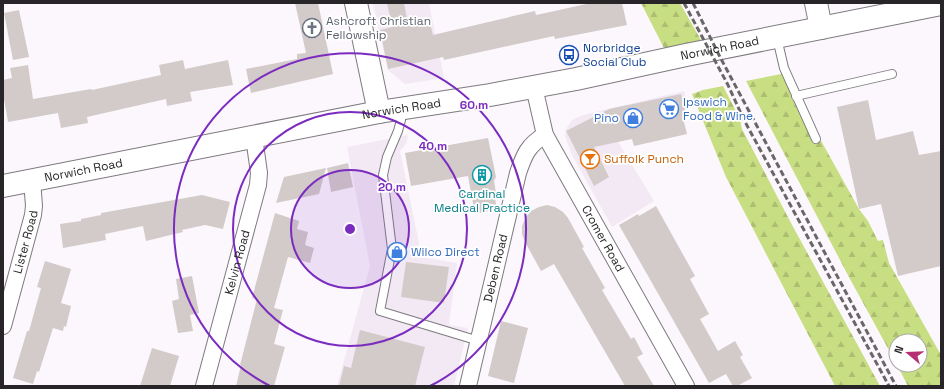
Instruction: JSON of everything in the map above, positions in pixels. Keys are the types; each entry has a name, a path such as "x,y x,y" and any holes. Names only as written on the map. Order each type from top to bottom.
{"main road":[{"path":"356,3 379,112"},
{"path":"816,3 822,28"},
{"name":"Norwich Road","path":"3,186 379,112 534,87 941,4"}],"street":[{"name":"Cromer Road","path":"534,87 545,135 686,386"},
{"name":"Deben Road","path":"468,386 518,173 523,158 531,145 545,135"},
{"name":"Kelvin Road","path":"204,386 258,185 258,162 254,137"},
{"name":"Lister Road","path":"3,326 33,216 34,206 32,180"}],"lane":[{"path":"777,38 784,68 816,140"},
{"path":"796,96 892,74"},
{"path":"401,108 401,120 387,157 383,175 392,249 380,311 479,341"}],"shaded area":[{"path":"373,3 429,3 444,78 405,84 388,70"},
{"path":"684,91 689,108 606,122 654,201 612,227 572,155 565,136 566,129 572,120 583,115"},
{"path":"408,135 406,144 400,151 419,243 416,256 457,263 449,325 468,328 454,386 337,386 370,266 347,147"}],"green space":[{"path":"641,3 680,3 702,42 665,50"},
{"path":"781,74 785,76 878,241 883,240 889,263 941,355 941,386 908,386 901,373 928,373 928,333 888,333 888,348 746,81"},
{"path":"723,86 740,119 742,129 791,223 880,386 835,386 726,177 692,94"}],"building":[{"name":"Ashcroft Christian Fellowship","path":"295,3 318,3 333,74 251,93 246,69 297,59 297,54 306,53"},
{"path":"387,3 404,3 408,24 429,19 433,35 535,11 536,15 591,3 622,3 627,25 555,39 554,36 444,60 443,57 388,69 380,30 392,27"},
{"path":"19,10 29,57 13,60 4,13"},
{"path":"183,60 185,69 228,60 233,85 190,92 192,101 167,106 166,99 87,117 88,123 61,128 58,113 8,122 3,93 3,80 12,78 10,68 28,65 33,99 92,90 161,75 159,65"},
{"path":"681,94 687,118 683,118 687,134 634,146 632,139 594,147 609,177 594,186 566,131 609,109"},
{"path":"868,100 876,140 913,131 919,155 941,151 941,266 898,276 881,204 859,209 837,107"},
{"path":"488,138 496,177 494,181 496,193 494,193 497,209 475,214 468,176 411,186 405,153"},
{"path":"348,163 353,187 331,192 327,168"},
{"path":"326,168 319,194 276,203 284,177"},
{"path":"202,195 230,202 223,229 205,225 146,241 143,226 105,234 106,240 63,248 60,224 81,221 81,219 101,215 101,213"},
{"path":"547,205 555,207 563,212 568,218 584,247 582,248 605,288 602,290 631,339 634,337 643,354 637,357 654,386 625,386 554,264 541,271 525,242 522,234 522,226 526,217 531,211"},
{"path":"656,206 695,276 690,279 709,314 700,319 718,351 735,341 743,355 740,357 752,378 737,386 733,386 726,374 709,383 619,225"},
{"path":"275,213 299,221 297,229 308,232 305,245 314,248 310,263 288,257 274,308 283,310 274,344 285,347 274,386 236,386 257,299 252,298"},
{"path":"45,261 71,269 61,303 71,306 66,327 64,326 63,331 53,328 39,372 37,371 33,384 13,378 27,331 29,331 41,288 37,287"},
{"path":"406,262 449,267 444,303 401,297"},
{"path":"192,276 199,313 190,315 193,331 178,333 172,301 179,299 176,279"},
{"path":"501,321 528,328 514,383 488,376"},
{"path":"360,330 425,347 415,386 339,386 344,366 351,368"},
{"path":"152,348 179,356 170,386 140,386"}],"railway":[{"path":"684,3 728,85 744,120 889,386"},
{"path":"693,3 720,57 896,386"}],"place":[{"name":"Ashcroft Christian Fellowship","path":"312,28"},
{"name":"Norbridge Social Club","path":"569,55"},
{"name":"Ipswich Food & Wine","path":"669,109"},
{"name":"Pino","path":"633,118"},
{"name":"Suffolk Punch","path":"590,159"},
{"name":"Cardinal Medical Practice","path":"482,175"},
{"name":"Wilco Direct","path":"397,252"}]}
